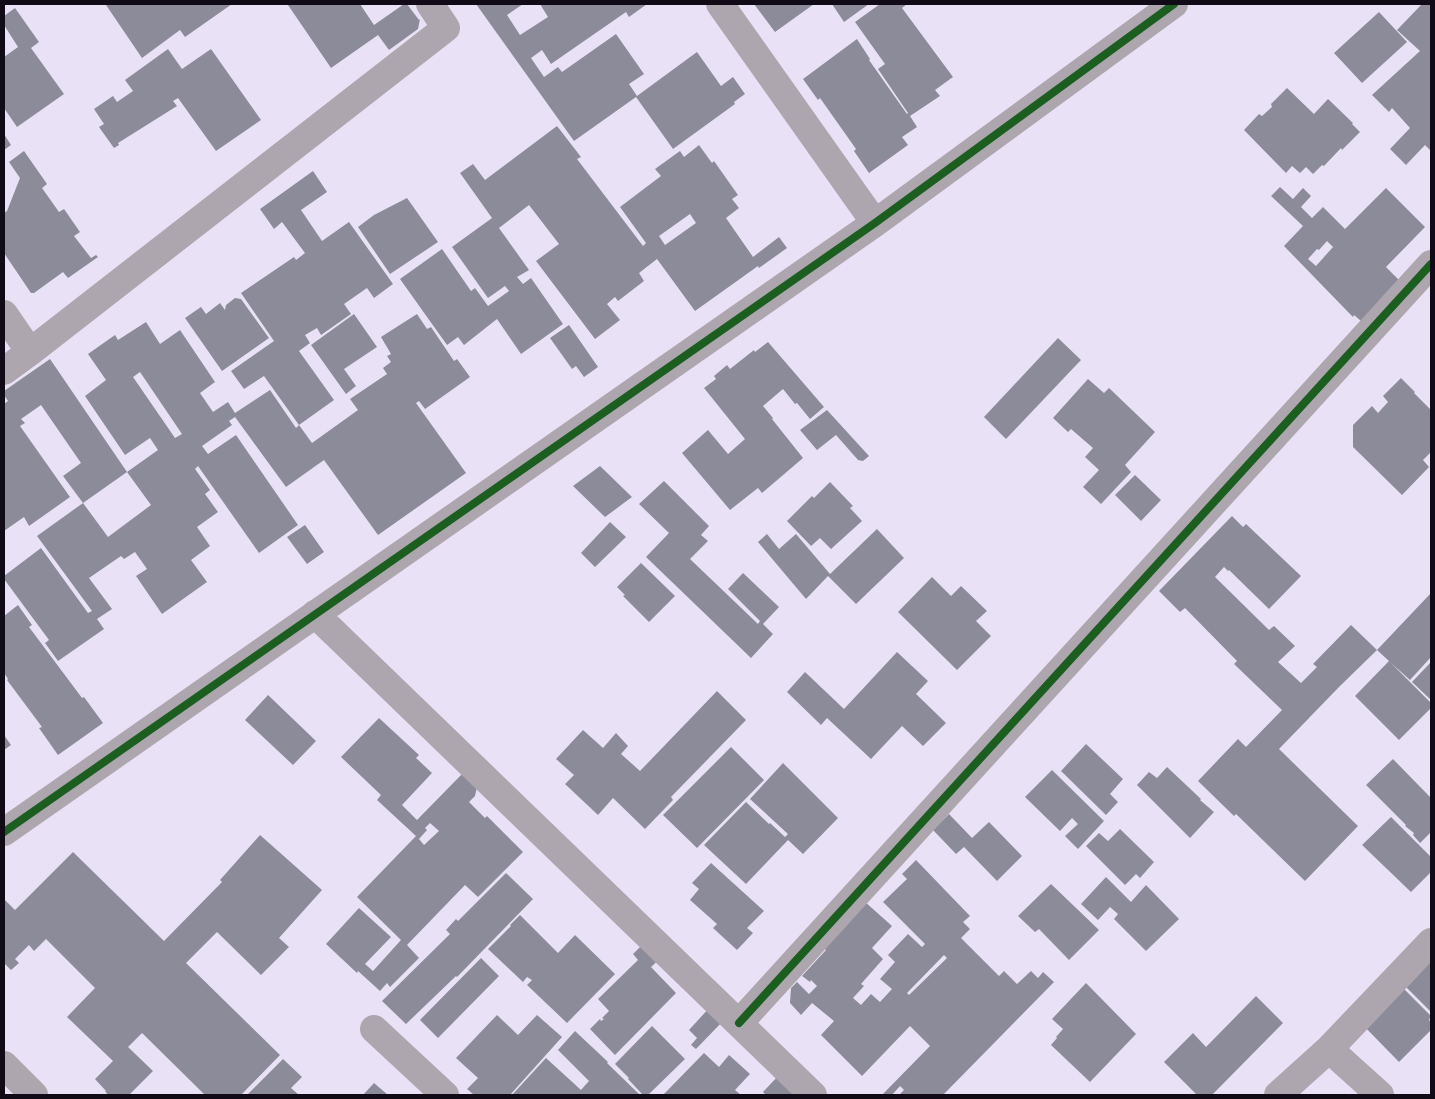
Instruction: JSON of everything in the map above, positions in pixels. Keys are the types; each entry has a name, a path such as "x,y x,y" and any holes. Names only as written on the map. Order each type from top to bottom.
{"street":[{"path":"4,371 446,28 430,4"},
{"path":"720,4 874,223"},
{"path":"4,832 874,223 1174,4"},
{"path":"738,1023 1431,264"},
{"path":"4,314 30,352"},
{"path":"314,614 813,1095"},
{"path":"1278,1095 1329,1049 1431,942"},
{"path":"374,1029 445,1095"},
{"path":"1329,1049 1380,1095"},
{"path":"4,1065 34,1095"}],"building":[{"path":"107,4 232,4 185,37 180,30 142,58"},
{"path":"360,4 374,25 404,4 407,4 420,19 418,29 389,50 378,35 331,68 288,5"},
{"path":"476,4 523,4 507,15 520,35 548,17 540,4 647,4 629,17 626,12 551,64 542,50 531,58 544,77 558,67 562,72 616,34 644,74 629,84 637,96 697,52 721,86 733,77 745,94 734,102 735,104 673,149 636,97 574,141"},
{"path":"754,4 814,4 775,32"},
{"path":"832,4 869,4 844,22"},
{"path":"880,4 907,4 902,8 953,77 935,90 940,96 910,116 917,127 902,137 908,145 869,173 854,151 856,149 820,98 818,100 803,79 857,39 869,60 907,114 878,69 885,64 855,22"},
{"path":"1422,4 1431,4 1431,151 1425,145 1406,165 1390,149 1410,128 1392,108 1389,112 1372,95 1420,51 1397,30"},
{"path":"15,8 39,42 31,48 64,94 17,127 4,108 4,57 18,47 4,25 4,16"},
{"path":"1379,12 1407,42 1362,83 1334,53"},
{"path":"168,49 182,69 211,49 261,120 216,151 178,98 173,101 177,106 118,143 119,145 114,148 99,127 104,124 94,109 113,96 117,102 133,91 125,80"},
{"path":"1287,88 1314,114 1328,99 1360,132 1313,174 1306,167 1300,173 1292,166 1286,173 1244,130 1259,114 1262,116 1272,107 1271,104"},
{"path":"557,126 581,157 577,159 643,246 646,243 620,207 661,176 655,169 680,151 684,157 699,145 712,163 714,161 738,195 732,199 739,208 726,218 753,257 779,237 787,248 759,268 758,266 695,311 657,259 639,273 644,281 618,301 615,297 607,304 620,320 595,339 536,261 559,244 529,205 499,228 529,270 517,277 523,284 531,278 563,324 521,354 497,319 464,345 458,337 447,345 400,279 442,249 471,291 475,288 488,306 509,291 505,286 488,298 452,247 492,218 460,173 473,164 485,180","holes":["690,214 696,223 665,245 659,236"]},
{"path":"4,134 11,145 4,150"},
{"path":"24,151 47,184 42,188 59,212 64,209 80,232 74,236 91,258 96,255 98,257 68,278 63,272 34,293 31,293 4,253 4,213 7,211 20,178 9,162"},
{"path":"313,171 327,192 301,210 322,241 349,222 393,284 374,298 367,288 344,304 351,314 321,335 317,328 305,335 310,343 299,351 334,400 299,425 264,376 244,389 231,371 274,341 241,293 294,257 296,260 305,253 282,222 274,229 260,209"},
{"path":"1280,187 1293,199 1303,188 1311,196 1301,207 1312,218 1323,207 1345,229 1386,188 1425,227 1386,267 1399,280 1361,321 1354,315 1353,317 1284,246 1303,226 1271,196","holes":["1327,241 1333,247 1316,266 1308,259"]},
{"path":"407,198 438,242 390,274 358,227 374,215"},
{"path":"235,298 241,299 269,338 222,371 185,318 201,307 206,314 220,303 225,310 226,305"},
{"path":"354,314 377,347 344,369 356,386 346,394 311,345"},
{"path":"417,314 427,329 431,327 454,361 457,359 470,377 425,409 419,401 416,403 466,473 378,535 324,460 286,487 235,417 229,421 232,425 202,446 208,454 236,435 298,525 259,553 198,466 195,469 210,490 205,494 218,512 197,527 210,546 191,560 207,582 162,614 136,576 147,569 135,552 124,559 121,556 89,578 112,609 97,619 104,629 58,661 45,643 49,640 4,579 4,576 41,548 88,613 92,611 37,536 83,503 108,537 151,505 127,472 158,450 150,438 125,455 85,396 106,380 88,354 115,335 118,340 146,322 160,344 180,330 215,382 200,393 213,412 228,402 235,413 270,390 296,428 299,425 312,443 358,410 350,399 387,374 383,368 391,362 387,356 391,354 381,337","holes":["140,372 182,434 175,438 133,377"]},
{"path":"569,325 598,367 584,377 576,366 572,369 550,338"},
{"path":"1058,338 1081,360 1006,439 984,417"},
{"path":"768,342 824,407 810,419 783,389 763,406 803,458 762,493 758,488 730,510 682,453 708,430 728,454 745,439 704,388 716,379 714,376 727,365 730,369 754,350 755,352"},
{"path":"50,359 127,472 83,503 63,476 81,463 41,405 21,419 25,423 20,426 70,497 29,526 24,517 4,531 4,404 8,401 4,391"},
{"path":"1401,378 1431,410 1431,452 1423,460 1429,467 1402,495 1353,447 1353,425 1372,406 1378,413 1388,402 1383,396"},
{"path":"1088,379 1104,393 1109,388 1155,432 1125,465 1131,472 1101,504 1083,487 1099,470 1085,457 1093,448 1071,429 1068,432 1053,418"},
{"path":"827,410 869,456 863,461 858,460 836,435 817,450 800,430"},
{"path":"600,466 632,497 605,517 573,486"},
{"path":"1135,475 1161,500 1141,521 1115,495"},
{"path":"664,481 709,526 701,535 708,541 690,559 758,624 760,621 728,589 743,573 779,607 763,624 773,634 751,658 646,557 669,533 639,504"},
{"path":"830,482 853,506 850,508 862,521 831,549 820,538 811,546 787,521 812,496 814,498"},
{"path":"1232,516 1243,527 1246,524 1301,576 1269,609 1224,567 1215,577 1269,630 1274,626 1295,646 1278,662 1301,683 1317,667 1313,664 1351,625 1377,650 1279,749 1358,826 1305,881 1236,814 1234,816 1198,781 1238,739 1246,747 1282,710 1234,664 1237,661 1185,608 1180,612 1159,591"},
{"path":"610,522 626,537 595,567 581,553"},
{"path":"305,525 324,552 307,564 287,537"},
{"path":"877,529 904,558 856,604 828,576 806,599 758,542 767,534 779,549 796,534 830,574"},
{"path":"641,563 675,596 649,622 623,596 625,595 617,587"},
{"path":"932,577 951,596 961,586 987,611 976,621 991,636 957,670 898,612"},
{"path":"1431,593 1431,657 1410,680 1390,662 1431,703 1431,708 1399,740 1355,696 1389,661 1377,650"},
{"path":"18,605 32,625 29,627 103,723 58,755 39,728 42,727 7,680 4,673 4,616"},
{"path":"897,652 928,681 916,694 946,723 923,746 902,726 871,759 827,718 821,725 787,692 805,672 844,709"},
{"path":"1431,662 1431,700 1412,682"},
{"path":"717,691 746,720 671,797 673,800 645,829 613,798 598,815 565,784 574,775 556,759 583,730 603,748 616,733 628,746 621,754 640,771"},
{"path":"268,695 316,741 293,765 245,720"},
{"path":"379,718 419,755 416,758 432,773 402,805 417,820 463,773 477,787 475,796 469,802 485,818 487,816 523,852 478,897 465,885 407,945 419,958 390,987 387,983 380,991 358,971 357,973 326,944 359,908 391,937 365,964 373,971 401,940 357,897 416,836 377,800 381,795 341,757","holes":["430,823 439,831 424,845 419,839"]},
{"path":"4,735 11,745 4,750"},
{"path":"1086,744 1123,779 1110,794 1118,802 1106,815 1061,771"},
{"path":"731,747 764,780 697,848 663,815"},
{"path":"1393,759 1431,798 1431,832 1420,843 1413,835 1414,833 1366,785"},
{"path":"783,763 838,818 803,854 788,840 746,884 704,845 746,802 785,837 788,834 750,799"},
{"path":"1167,767 1214,812 1190,838 1137,785 1149,772 1157,778"},
{"path":"1052,770 1104,821 1078,849 1065,836 1078,824 1072,818 1060,831 1025,797"},
{"path":"949,814 972,838 989,822 1022,856 997,881 964,847 956,854 933,830"},
{"path":"1391,817 1431,857 1431,872 1411,892 1362,845"},
{"path":"1120,829 1154,862 1140,878 1136,874 1125,885 1086,846 1099,833 1108,841"},
{"path":"260,835 322,890 279,938 289,947 261,975 217,932 186,963 280,1055 241,1095 205,1095 142,1033 128,1047 153,1071 129,1095 108,1095 95,1079 113,1061 67,1017 95,988 46,939 34,951 29,945 15,959 19,963 11,970 4,963 4,899 15,910 73,852 164,941 222,882 220,880"},
{"path":"916,860 970,916 963,922 970,929 961,938 999,976 1004,971 1017,984 1031,971 1038,978 1043,972 1054,982 943,1095 899,1095 904,1090 900,1086 892,1095 882,1095 930,1046 910,1026 862,1076 821,1035 834,1021 812,1003 801,1015 790,1003 791,988 797,982 809,994 817,986 811,980 810,982 802,976 826,950 823,947 864,901 892,926 872,948 883,959 861,984 864,986 853,998 861,1005 871,994 880,1002 892,989 880,979 895,962 888,955 908,934 922,947 925,944 883,902 907,879 902,874","holes":["944,955 947,958 909,995 907,993"]},
{"path":"711,863 764,911 747,928 753,933 737,950 713,928 717,924 690,900 699,889 692,883"},
{"path":"506,873 533,899 457,977 406,1024 382,1001 450,934 446,930 456,919 458,921"},
{"path":"1106,877 1131,902 1146,885 1179,919 1146,951 1114,919 1118,914 1110,907 1098,920 1081,904"},
{"path":"1051,884 1099,930 1069,960 1039,929 1035,932 1018,916"},
{"path":"520,915 558,953 575,935 615,974 567,1023 527,985 532,980 527,977 523,982 488,949"},
{"path":"647,940 663,956 651,967 676,993 615,1055 590,1029 600,1019 601,1021 604,1019 602,1018 609,1011 598,999 638,960 633,954"},
{"path":"1431,951 1431,1012 1401,982"},
{"path":"481,958 499,976 438,1038 420,1020"},
{"path":"1086,983 1136,1034 1090,1082 1051,1045 1063,1029 1052,1019"},
{"path":"1399,984 1431,1016 1429,1020 1431,1022 1431,1030 1399,1062 1360,1022"},
{"path":"1256,996 1283,1023 1212,1095 1197,1095 1164,1062 1193,1033 1206,1047"},
{"path":"711,1006 724,1020 696,1049 691,1045 697,1038 689,1030"},
{"path":"497,1015 518,1035 537,1015 562,1037 510,1095 474,1095 467,1089 478,1078 456,1058"},
{"path":"652,1026 685,1059 648,1095 643,1095 615,1064"},
{"path":"575,1031 640,1095 512,1095 546,1058 581,1090 589,1081 558,1050"},
{"path":"704,1053 719,1067 729,1055 750,1074 735,1090 741,1095 663,1095"},
{"path":"283,1059 302,1077 291,1088 299,1095 247,1095"},
{"path":"780,1074 802,1095 764,1095 763,1092"},
{"path":"374,1083 388,1095 363,1095"}],"cycle path":[{"path":"4,832 875,223 1174,4"},
{"path":"739,1023 1431,264"}]}
